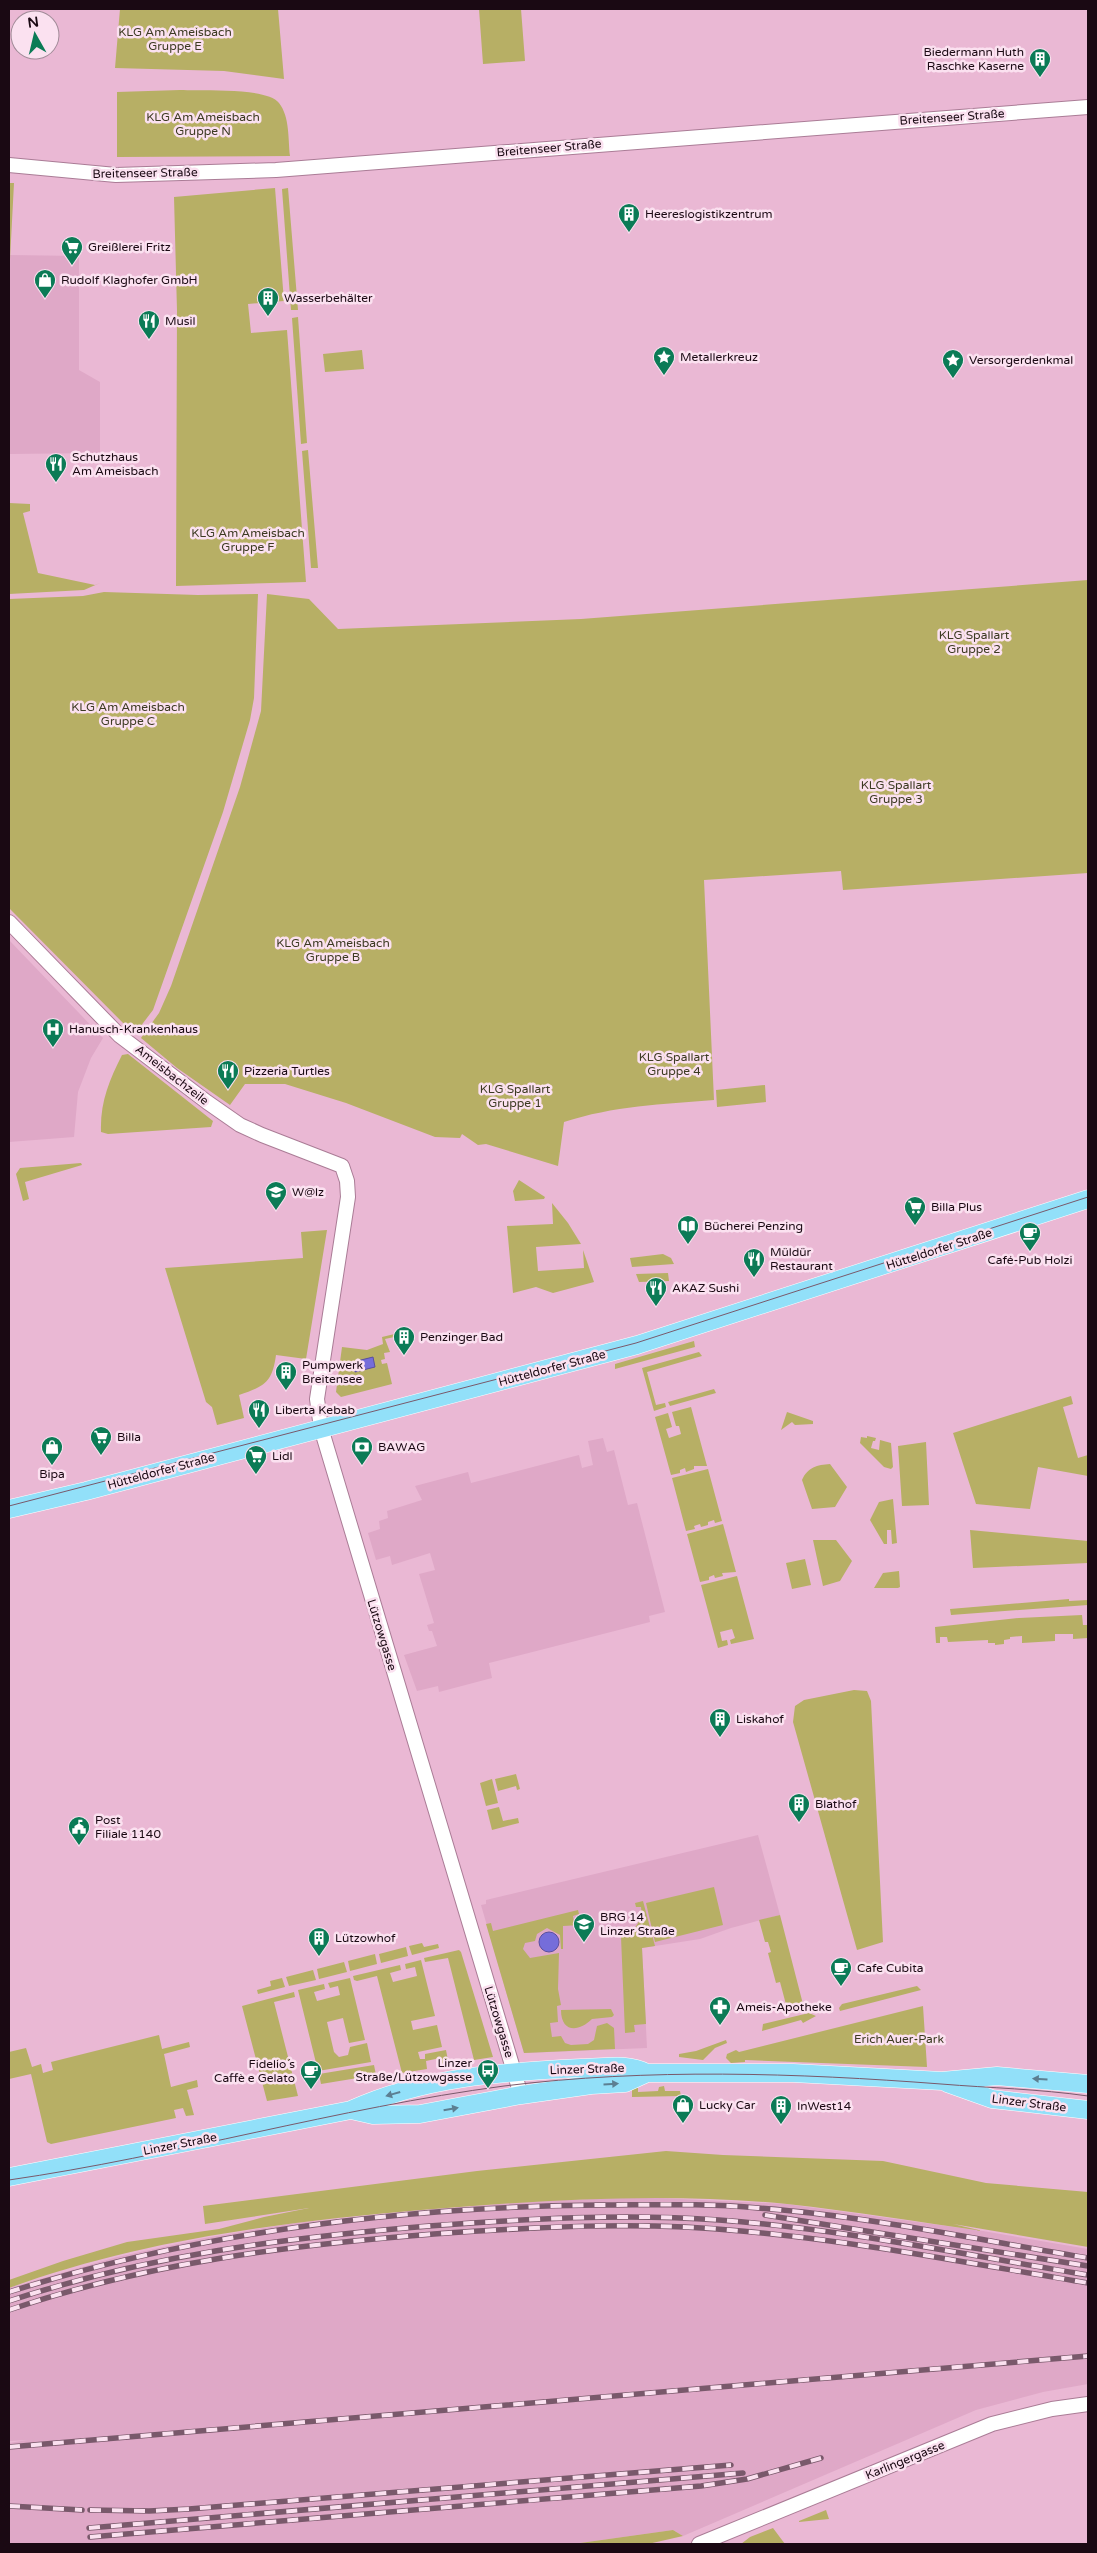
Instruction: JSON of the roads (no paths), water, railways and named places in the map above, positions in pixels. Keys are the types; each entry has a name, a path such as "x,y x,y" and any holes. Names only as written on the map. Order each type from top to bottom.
{"main road":[{"name":"Hütteldorfer Straße","path":"9,1509 86,1491 637,1346 1088,1200"},
{"name":"Linzer Straße","path":"9,2177 351,2110 385,2096 420,2086 514,2071 637,2067 647,2073"},
{"name":"Linzer Straße","path":"351,2110 373,2115 420,2114 591,2085 625,2083 647,2073 812,2074 942,2081 997,2076 1088,2084"},
{"name":"Linzer Straße","path":"942,2081 992,2099 1088,2110"}],"street":[{"name":"Breitenseer Straße","path":"9,165 116,175 276,170 1088,107"},
{"name":"Ameisbachzeile","path":"9,922 120,1036 207,1102 240,1125 342,1166"},
{"name":"Lützowgasse","path":"342,1166 347,1181 348,1197 317,1399 321,1428 521,2096"},
{"name":"Karlingergasse","path":"699,2544 992,2424 1052,2409 1088,2404"}],"tram line":[{"path":"9,1506 636,1343 1088,1197"},
{"path":"9,2180 133,2158 442,2095 558,2080 668,2075 777,2075 887,2080 1033,2090 1088,2096"}],"railway":[{"path":"9,2292 153,2253 227,2239 300,2227 375,2218 449,2211 524,2207 598,2205 738,2206 841,2217 923,2229 1088,2258"},
{"path":"765,2215 1088,2266"},
{"path":"9,2301 61,2285 165,2260 269,2243 429,2226 610,2217 683,2218 765,2224 904,2243 1088,2275"},
{"path":"9,2310 113,2280 166,2268 272,2250 380,2238 588,2226 664,2226 784,2235 915,2254 1088,2283"},
{"path":"9,2447 1088,2356"},
{"path":"90,2537 701,2486 747,2479 821,2458"},
{"path":"90,2510 149,2511 189,2509 731,2465"},
{"path":"89,2528 743,2473"},
{"path":"9,2506 82,2510"}],"place":[{"name":"Biedermann Huth Raschke Kaserne","path":"1040,78"},
{"name":"Heereslogistikzentrum","path":"629,233"},
{"name":"Greißlerei Fritz","path":"72,266"},
{"name":"Rudolf Klaghofer GmbH","path":"45,299"},
{"name":"Wasserbehälter","path":"268,317"},
{"name":"Musil","path":"149,340"},
{"name":"Metallerkreuz","path":"664,376"},
{"name":"Versorgerdenkmal","path":"953,379"},
{"name":"Schutzhaus Am Ameisbach","path":"56,483"},
{"name":"Hanusch-Krankenhaus","path":"53,1048"},
{"name":"Pizzeria Turtles","path":"228,1090"},
{"name":"W@lz","path":"276,1211"},
{"name":"Billa Plus","path":"915,1226"},
{"name":"Bücherei Penzing","path":"688,1245"},
{"name":"Café-Pub Holzi","path":"1030,1252"},
{"name":"Müldür Restaurant","path":"754,1278"},
{"name":"AKAZ Sushi","path":"656,1307"},
{"name":"Penzinger Bad","path":"404,1356"},
{"name":"Pumpwerk Breitensee","path":"286,1391"},
{"name":"Liberta Kebab","path":"259,1429"},
{"name":"Billa","path":"101,1456"},
{"name":"Bipa","path":"52,1466"},
{"name":"BAWAG","path":"362,1466"},
{"name":"Lidl","path":"256,1475"},
{"name":"Liskahof","path":"720,1738"},
{"name":"Blathof","path":"799,1823"},
{"name":"Post Filiale 1140","path":"79,1846"},
{"name":"BRG 14 Linzer Straße","path":"584,1943"},
{"name":"Lützowhof","path":"319,1957"},
{"name":"Cafe Cubita","path":"841,1987"},
{"name":"Ameis-Apotheke","path":"720,2026"},
{"name":"Linzer Straße/Lützowgasse","path":"488,2089"},
{"name":"Fidelio´s Caffè e Gelato","path":"311,2090"},
{"name":"Lucky Car","path":"683,2124"},
{"name":"InWest14","path":"781,2125"}],"park label":[{"name":"KLG Am Ameisbach Gruppe E","path":"175,39"},
{"name":"KLG Am Ameisbach Gruppe N","path":"203,124"},
{"name":"KLG Am Ameisbach Gruppe F","path":"248,540"},
{"name":"KLG Spallart Gruppe 2","path":"974,642"},
{"name":"KLG Am Ameisbach Gruppe C","path":"128,714"},
{"name":"KLG Spallart Gruppe 3","path":"896,792"},
{"name":"KLG Am Ameisbach Gruppe B","path":"333,950"},
{"name":"KLG Spallart Gruppe 4","path":"674,1064"},
{"name":"KLG Spallart Gruppe 1","path":"515,1096"},
{"name":"Erich Auer-Park","path":"899,2039"}]}
